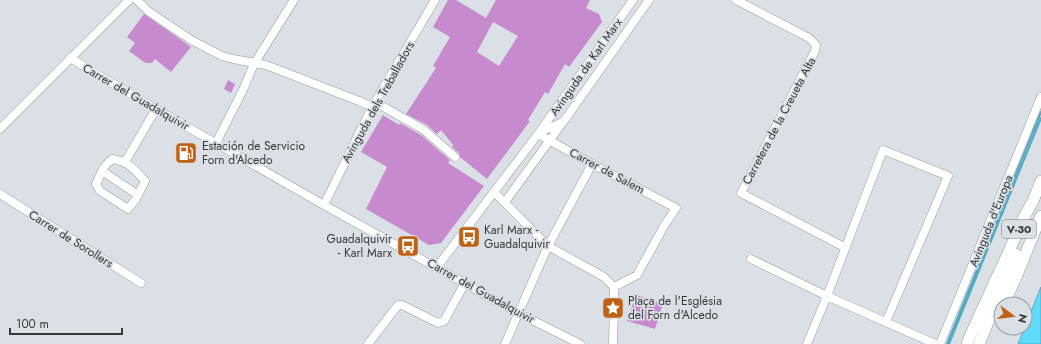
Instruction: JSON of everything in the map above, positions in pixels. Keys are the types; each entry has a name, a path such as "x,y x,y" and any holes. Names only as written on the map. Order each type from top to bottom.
{"highway":[{"name":"V-30","path":"969,339 1041,181"},
{"path":"979,344 1030,220 1033,200"},
{"name":"V-30","path":"1008,296 1041,216"},
{"path":"987,344 993,329"},
{"path":"963,344 969,339"}],"street":[{"path":"0,129 129,0"},
{"path":"138,0 148,11 167,24 222,56 273,68 359,101 374,105 424,130 455,157"},
{"path":"216,143 243,90 254,64 294,0"},
{"name":"Avinguda dels Treballadors","path":"324,205 374,105 435,0"},
{"name":"Avinguda de Karl Marx","path":"437,267 538,134 633,0"},
{"name":"Avinguda de Karl Marx","path":"505,202 649,0"},
{"name":"Carretera de la Creueta Alta","path":"736,0 809,38 816,45 815,51 741,193 846,248"},
{"name":"Carrer del Guadalquivir","path":"70,58 324,205 518,313 580,344"},
{"name":"Avinguda d'Europa","path":"940,344 1041,98"},
{"path":"125,162 156,109"},
{"name":"Avinguda de Karl Marx","path":"538,134 564,121"},
{"name":"Carrer de Salem","path":"538,134 676,208 664,226 637,275 614,287"},
{"path":"807,344 828,296 883,150 948,176 886,322"},
{"path":"112,158 125,162 145,181 136,199 128,209 100,192 96,184 104,167 112,158"},
{"path":"505,344 548,246 592,164"},
{"path":"102,172 138,195"},
{"path":"494,192 548,246 601,275 614,287 613,344"},
{"name":"Carrer de Sorollers","path":"0,194 141,283"},
{"path":"751,259 828,296 935,344"},
{"path":"368,344 398,305 402,305 438,323 444,321 465,283"}],"water":[{"path":"1041,287 1041,344 1018,344 1021,336 1033,336 1033,307"}],"building":[{"path":"448,0 456,0 486,18 496,0 590,0 586,8 599,14 602,22 569,67 565,64 548,94 545,92 528,120 530,121 487,179 460,157 459,153 452,147 453,145 441,130 437,134 427,125 406,114 436,68 433,66 450,37 433,27","holes":["493,22 518,36 499,66 477,52"]},
{"path":"144,14 191,47 171,72 155,59 152,63 147,63 129,51 135,43 127,37"},
{"path":"228,80 235,84 231,93 224,89"},
{"path":"383,115 399,125 400,123 421,135 450,160 448,163 484,186 441,243 429,245 366,209 387,167 361,152"},
{"path":"636,295 663,304 655,329 627,321"}],"waterway":[{"path":"947,344 1041,112"},
{"path":"949,344 1041,118"}],"place":[{"name":"Estación de Servicio Forn d'Alcedo","path":"186,153"},
{"name":"Karl Marx - Guadalquivir","path":"469,237"},
{"name":"Guadalquivir - Karl Marx","path":"408,246"},
{"name":"Plaça de l'Església del Forn d'Alcedo","path":"613,308"}]}
